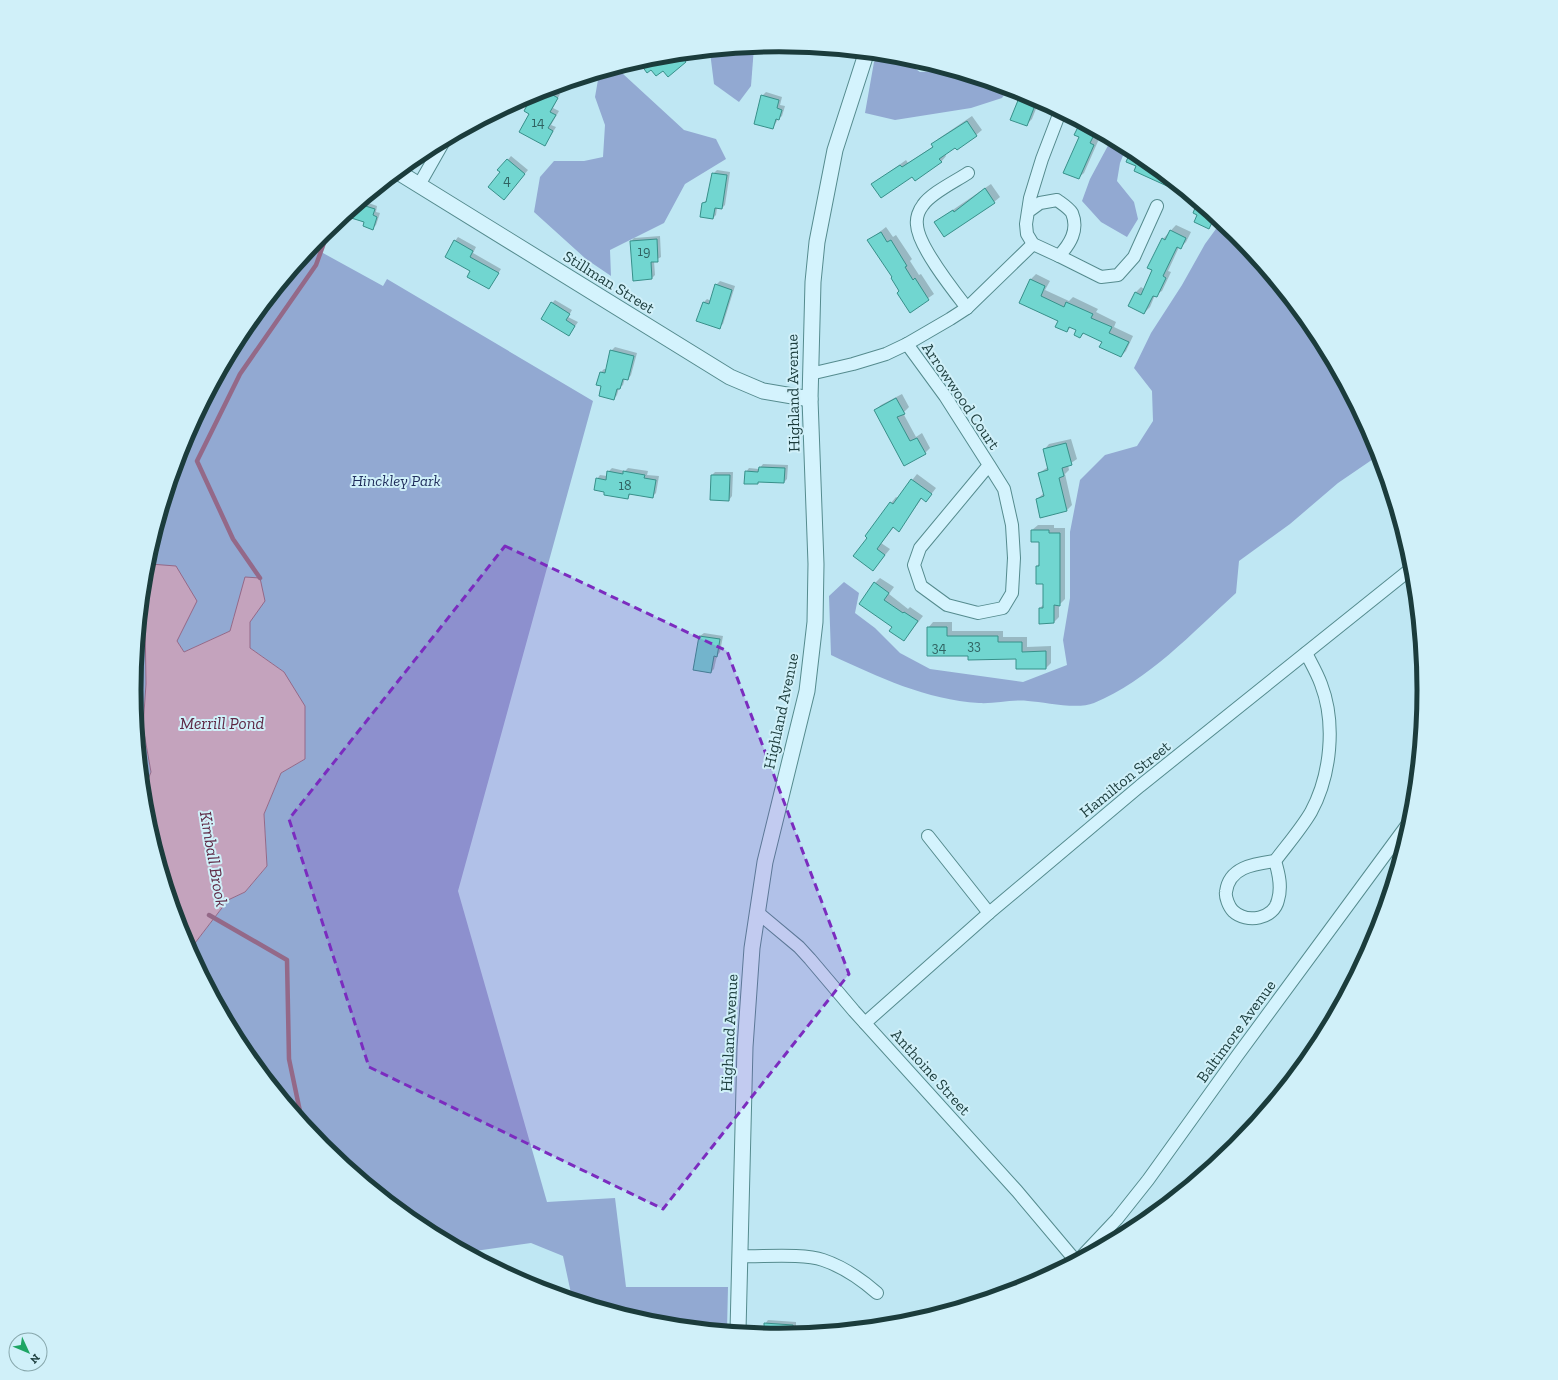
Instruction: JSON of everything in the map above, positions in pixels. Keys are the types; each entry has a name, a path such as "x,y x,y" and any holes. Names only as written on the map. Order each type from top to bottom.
{"street":[{"name":"Highland Avenue","path":"738,1327 746,1047 752,948 765,862 807,691 815,622 816,564 810,399 813,282 821,222 835,150 865,57"},
{"path":"1058,117 1042,159 1030,198 1026,229 1033,244 1102,277 1118,275 1134,257 1157,206"},
{"path":"419,185 438,151"},
{"path":"967,308 939,271 921,238 917,225 918,214 924,204 968,174"},
{"name":"Stillman Street","path":"403,175 730,377 763,391 810,399"},
{"path":"1029,211 1040,203 1057,200 1071,212 1075,229 1069,245 1059,256"},
{"path":"810,374 853,364 886,354 907,344 967,308 1033,244"},
{"name":"Arrowwood Court","path":"907,344 945,396 989,465 1004,489 1010,518 1014,558 1012,593 1003,608 978,614 947,605 921,586 914,565 920,548 989,465"},
{"name":"Hamilton Street","path":"865,1023 989,912 1140,786 1406,573"},
{"path":"1275,861 1280,877 1278,901 1272,911 1261,918 1247,918 1233,911 1226,896 1227,882 1234,872 1258,863 1275,861 1312,810 1323,785 1326,773 1329,731 1328,716 1321,685 1306,653"},
{"name":"Baltimore Avenue","path":"1092,1246 1148,1180 1400,835"},
{"path":"928,836 989,912"},
{"name":"Anthoine Street","path":"757,912 799,946 865,1023 1017,1191 1072,1256"},
{"path":"739,1256 791,1256 821,1259 851,1273 878,1294"}],"highlighted area":[{"path":"505,546 727,651 849,974 663,1209 369,1067 289,819"}],"green space":[{"path":"754,53 751,86 739,102 714,84 710,56"},
{"path":"877,59 903,64 911,66 920,72 934,72 944,74 1005,94 1002,98 971,108 895,120 865,113 874,62"},
{"path":"623,72 622,73 684,130 716,139 726,159 685,184 664,223 610,250 611,276 586,259 534,212 540,177 554,161 584,161 603,157 605,125 595,97 598,79"},
{"path":"1109,144 1124,154 1120,163 1117,181 1134,202 1138,219 1127,237 1101,222 1082,201 1090,179"},
{"path":"1217,227 1259,269 1285,302 1332,371 1351,408 1373,459 1338,483 1290,524 1239,561 1236,593 1169,654 1133,682 1114,694 1094,703 1070,706 1022,701 979,703 960,701 903,686 831,655 829,596 844,582 859,593 855,613 875,628 900,653 930,669 1023,682 1067,665 1063,640 1070,598 1070,532 1080,480 1105,455 1137,446 1153,421 1152,391 1134,368 1151,333 1182,285 1205,244"},
{"name":"Hinckley Park","path":"317,250 383,286 387,279 593,401 458,891 547,1202 615,1198 626,1287 728,1287 727,1326 696,1323 655,1316 614,1306 571,1293 563,1256 531,1243 475,1251 460,1243 425,1220 358,1170 299,1111 273,1078 226,1009 195,944 228,900 245,892 267,866 264,814 281,773 305,759 284,672 250,648 250,629 234,616 230,631 184,652 177,641 152,570 163,525 175,485 207,408 226,371 273,302 299,269"},
{"path":"145,617 146,684 143,727 151,772 147,781 142,732 141,690 142,648"}],"water":[{"name":"Merrill Pond","path":"153,564 176,566 197,601 177,641 184,652 230,631 245,577 260,578 265,601 250,622 250,648 284,672 305,706 305,759 281,773 264,814 267,866 245,892 228,900 195,944 175,895 153,814 147,781 151,772 143,727 146,684 145,617"}],"building":[{"path":"684,59 686,62 668,77 663,71 656,76 651,70 647,73 643,67"},
{"path":"552,95 558,98 550,112 556,115 548,128 553,131 545,146 519,132 529,114 524,111 528,104"},
{"path":"761,95 779,100 777,108 782,110 779,120 776,119 773,129 754,124"},
{"path":"1018,99 1035,106 1027,126 1010,120"},
{"path":"967,121 977,136 957,150 955,148 939,159 942,162 915,181 912,177 881,198 871,184 900,165 902,167 933,147 931,144"},
{"path":"1078,127 1094,135 1090,143 1094,145 1079,179 1063,173 1079,137 1074,135"},
{"path":"1128,157 1167,184 1167,186 1134,171 1136,166 1126,162"},
{"path":"507,159 525,174 504,200 488,187 500,172 497,170"},
{"path":"712,173 727,175 722,209 715,208 713,219 700,217 702,203 706,202"},
{"path":"985,188 995,203 944,237 934,222 953,210 954,212"},
{"path":"364,205 375,209 373,215 377,217 373,230 363,226 364,222 350,218"},
{"path":"1196,207 1212,222 1209,229 1194,222 1197,215 1193,213"},
{"path":"1170,230 1186,238 1181,249 1177,247 1163,276 1166,278 1157,297 1153,296 1144,314 1128,306 1135,292 1141,295 1152,270 1147,268 1162,238 1165,240"},
{"path":"881,232 887,242 891,240 907,266 905,267 913,280 915,278 929,300 910,313 897,293 899,291 891,278 892,277 867,240"},
{"path":"657,239 658,262 651,262 652,279 633,281 630,241"},
{"path":"454,240 473,251 470,257 499,273 489,289 467,277 470,271 445,257"},
{"path":"1030,279 1045,286 1041,296 1064,307 1066,302 1093,314 1091,318 1112,327 1109,333 1129,342 1121,357 1099,347 1102,342 1083,333 1080,338 1074,335 1076,330 1069,327 1067,332 1055,327 1058,321 1019,303"},
{"path":"715,284 732,290 720,329 696,321 703,302 709,304"},
{"path":"551,302 570,314 566,320 575,326 569,336 541,319"},
{"path":"610,350 634,356 628,380 623,379 620,389 617,389 614,400 599,396 601,386 596,385 600,372 605,373"},
{"path":"896,398 905,414 897,417 910,441 917,438 926,454 904,466 874,410"},
{"path":"1066,443 1072,465 1062,468 1064,476 1059,478 1067,511 1040,518 1036,499 1044,496 1038,473 1048,470 1043,449"},
{"path":"759,467 785,468 784,483 758,482 758,484 744,484 745,471 758,472"},
{"path":"607,471 623,474 623,471 645,475 644,478 656,480 653,498 629,494 628,499 604,495 604,492 594,490 596,478 606,480"},
{"path":"711,475 730,475 729,501 710,500"},
{"path":"911,479 932,494 926,502 921,498 899,532 893,527 877,549 885,555 873,571 853,556 867,538 865,536 890,502 893,504"},
{"path":"1031,530 1049,530 1049,533 1060,533 1060,606 1054,605 1054,623 1039,624 1039,608 1043,608 1043,584 1036,584 1036,566 1039,566 1039,542 1031,542"},
{"path":"874,582 889,593 884,600 918,621 904,641 889,631 892,627 859,604"},
{"path":"927,627 947,627 947,636 998,636 998,642 1022,642 1022,652 1046,651 1046,669 1016,669 1016,659 968,660 968,656 927,656"},
{"path":"699,636 720,639 717,657 714,656 711,673 693,670"},
{"path":"764,1323 793,1325 793,1328 764,1328"}],"waterway":[{"path":"260,578 233,539 197,461 240,374 316,265 324,243"},
{"name":"Kimball Brook","path":"209,915 287,960 289,1059 300,1112"}]}
